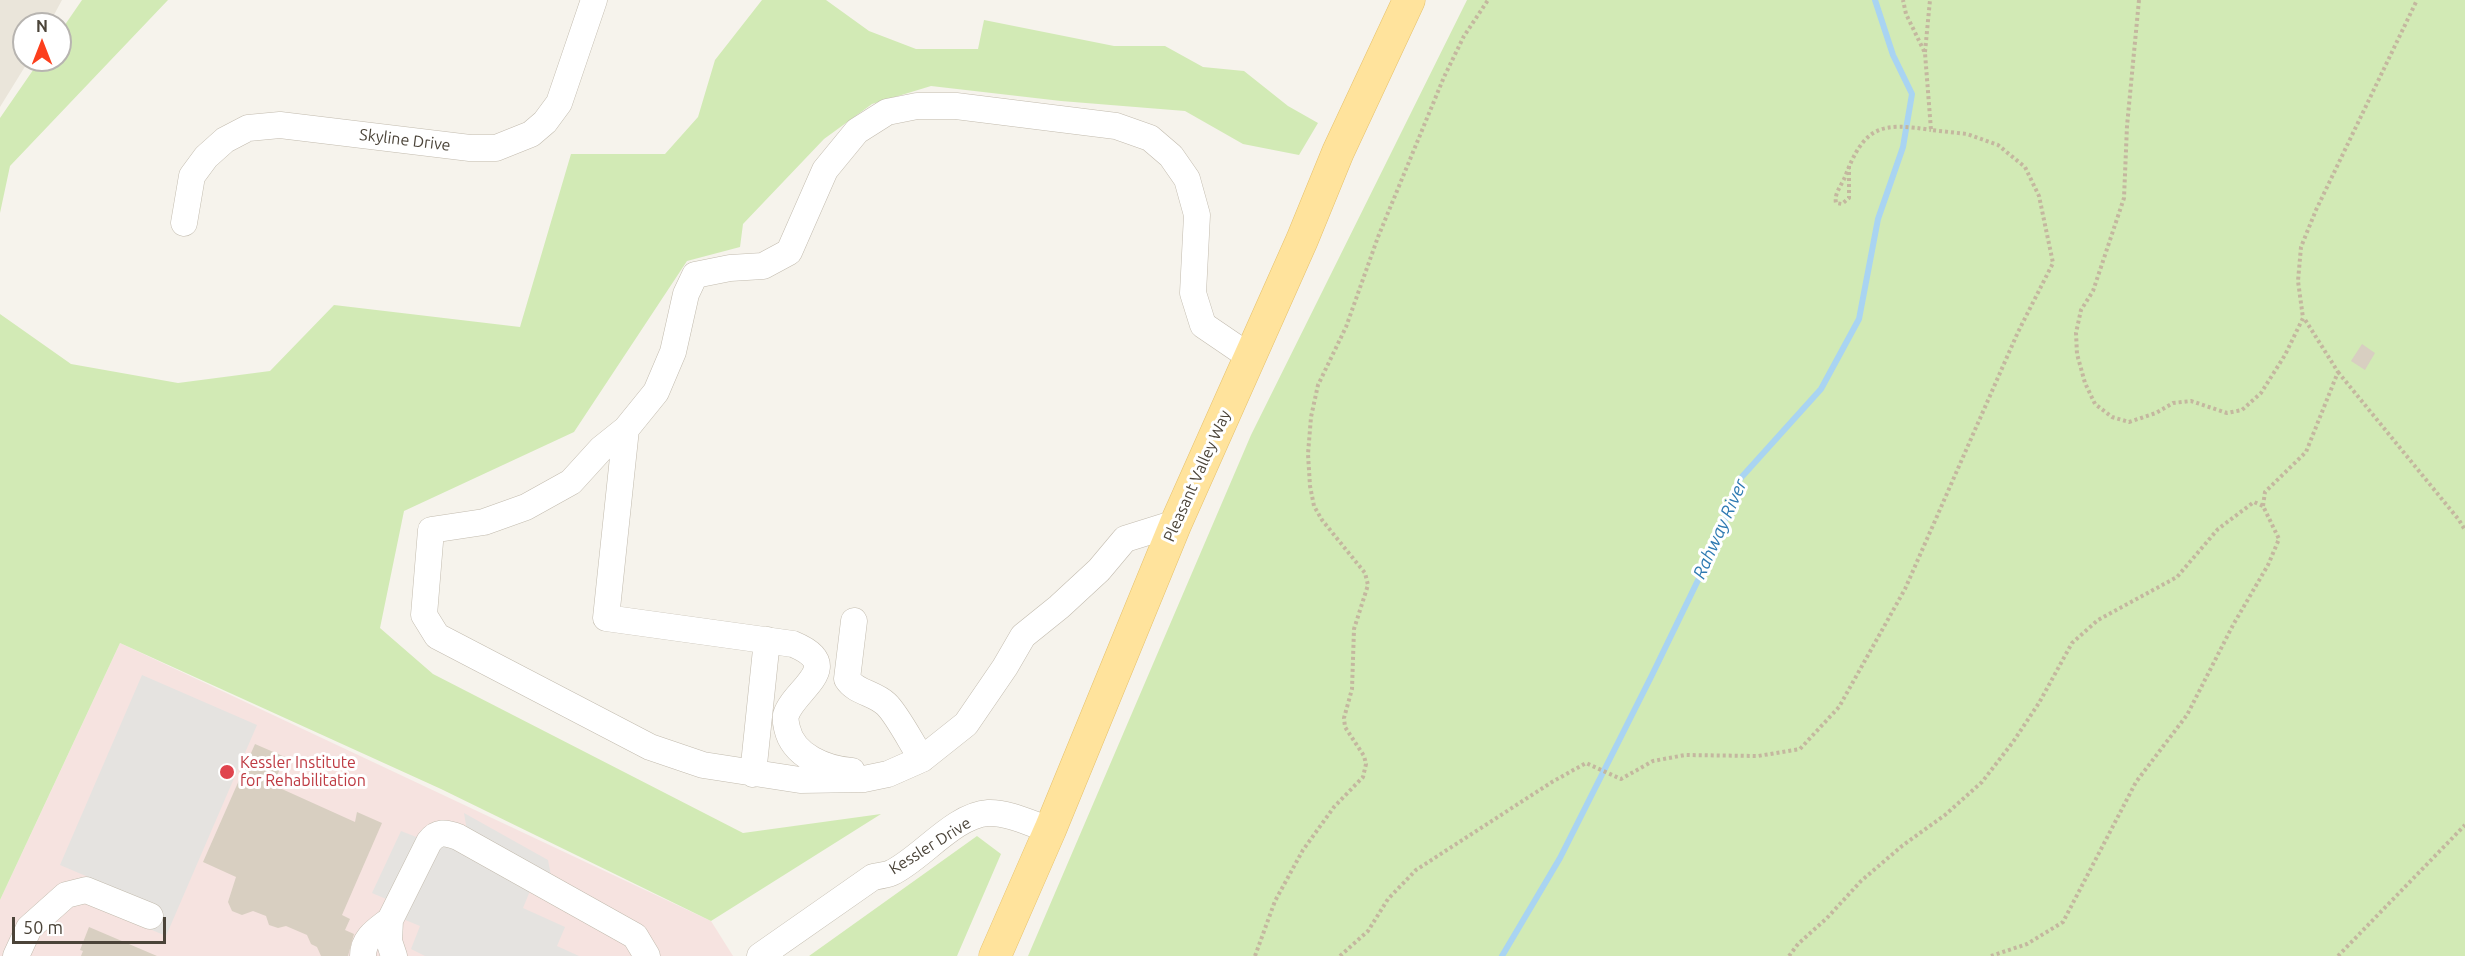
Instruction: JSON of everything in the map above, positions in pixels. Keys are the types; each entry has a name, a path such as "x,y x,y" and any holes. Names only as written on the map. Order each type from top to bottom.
{"main road":[{"name":"Pleasant Valley Way","path":"995,956 1050,830 1176,523 1302,240 1338,152 1409,0"}],"street":[{"name":"Skyline Drive","path":"184,223 192,176 206,157 225,140 248,128 280,125 470,147 496,147 531,134 545,122 559,103 594,0"},
{"path":"1176,523 1125,539 1099,570 1059,608 1023,636 966,724 922,759 888,774 864,779 800,780 753,774 703,765 650,747 437,636 424,615 431,530 484,522 526,507 570,482 600,449 626,429 656,392 673,352 686,294 695,275 730,268 763,266 789,252 825,170 857,131 887,112 917,106 956,106 1116,126 1150,138 1171,156 1187,179 1197,215 1193,293 1203,325 1250,357"},
{"path":"626,429 606,618 793,644 806,649 814,659 817,672 809,686 791,704 785,717 790,740 809,759 842,770 888,774"},
{"path":"854,621 847,679 851,686 869,693 886,704 922,759"},
{"path":"753,774 767,640"},
{"name":"Kessler Drive","path":"760,956 873,877 891,873 950,830 973,818 988,813 1050,830"},
{"path":"394,956 389,941 390,920 429,842 433,836 441,833 449,834 635,936 647,956"},
{"path":"16,956 29,928 66,895 86,890 150,916"},
{"path":"363,956 363,948 370,936 390,920"}],"path":[{"path":"1255,956 1275,901 1303,850 1334,807 1363,777 1366,764 1364,756 1345,727 1344,718 1352,689 1354,629 1368,585 1365,573 1322,520 1314,506 1308,454 1311,417 1317,385 1346,327 1378,237 1444,77 1464,36 1488,0"},
{"path":"1903,0 1906,14 1925,53"},
{"path":"1930,0 1925,53 1931,130"},
{"path":"2139,0 2127,126 2124,198 2093,291 2081,310 2076,333 2077,354 2085,383 2095,404 2112,417 2129,422 2156,413 2173,403 2190,401 2226,413 2242,410 2261,393 2285,355 2304,318"},
{"path":"2417,0 2321,199 2301,247 2298,281 2304,318 2338,372 2460,520 2465,530"},
{"path":"1340,956 1368,931 1388,899 1416,870 1542,788 1586,763 1621,779 1653,761 1685,755 1758,756 1800,749 1839,707 1905,589 2013,343 2053,263 2039,196 2025,167 1998,145 1967,134 1891,125 1880,128 1868,138 1849,166 1835,197 1836,203 1842,204 1849,198 1849,166"},
{"path":"1991,956 2027,944 2063,922 2136,782 2187,715 2233,625 2268,565 2279,539 2263,506 2265,492 2306,452 2338,372"},
{"path":"1789,956 1798,944 1827,918 1861,881 1902,846 1945,815 1982,782 2039,703 2072,643 2098,620 2177,577 2218,529 2254,502 2263,506"},
{"path":"2338,956 2465,825"}],"shaded area":[{"path":"0,0 62,0 56,12 12,12 12,72 22,72 0,107"},
{"name":"Kessler Institute for Rehabilitation","path":"120,643 711,921 733,956 0,956 0,900"},
{"path":"142,675 257,725 166,936 145,927 154,905 60,865"},
{"path":"464,813 548,860 554,892 534,881 523,908 565,927 557,946 579,956 425,956 411,949 420,926 393,915 398,904 372,893 401,831 429,842 469,843"}],"green space":[{"path":"82,0 168,0 10,166 0,213 0,118 32,72 72,72 72,15"},
{"path":"762,0 826,0 869,31 916,49 978,49 984,20 1114,46 1165,46 1203,67 1244,71 1288,106 1318,123 1299,155 1243,144 1185,111 1061,101 931,86 872,104 824,139 743,224 740,247 687,261 574,432 404,511 380,628 433,674 743,833 881,814 711,921 441,789 120,643 0,900 0,314 71,364 178,383 270,371 334,305 520,327 571,154 665,154 698,117 715,60"},
{"path":"1467,0 2465,0 2465,956 1028,956 1251,435"},
{"path":"977,836 1001,854 957,956 809,956"}],"building":[{"path":"2362,344 2375,353 2365,370 2351,361"},
{"path":"255,744 285,757 273,785 355,822 357,812 382,823 342,915 350,919 345,930 354,934 348,956 321,956 307,935 286,926 278,928 269,925 266,916 253,911 242,915 232,911 228,902 236,877 203,862"},
{"path":"89,927 157,956 81,956 83,951 80,950"}],"waterway":[{"name":"Rahway River","path":"1502,956 1560,858 1652,675 1719,537 1739,480 1821,389 1859,319 1878,219 1903,147 1912,94 1893,55 1875,0"}],"place":[{"name":"Kessler Institute for Rehabilitation","path":"227,772"}]}
